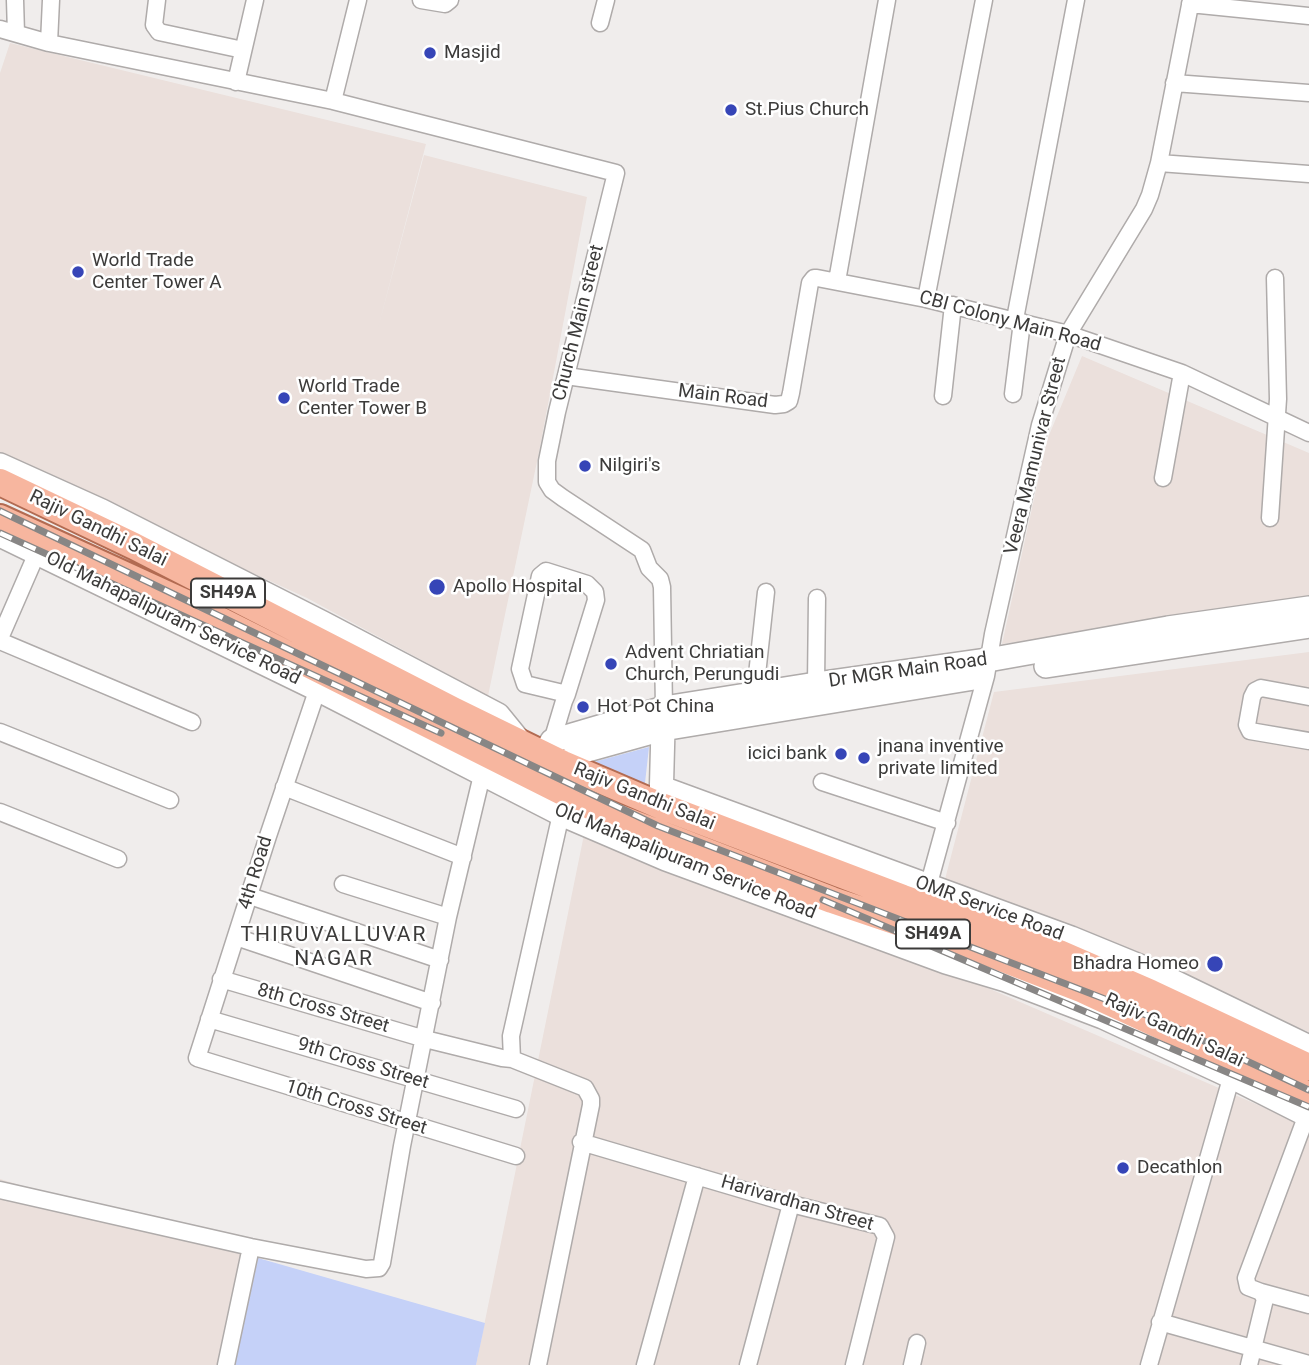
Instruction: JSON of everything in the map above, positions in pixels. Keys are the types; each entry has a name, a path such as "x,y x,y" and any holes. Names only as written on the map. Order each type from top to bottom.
{"main road":[{"name":"Rajiv Gandhi Salai","path":"0,481 146,552 298,620 334,650 544,761 596,809 832,900 980,950 1083,990 1308,1109"},
{"name":"Rajiv Gandhi Salai","path":"0,518 186,603 321,681 544,761 661,797 902,898 1059,953 1152,993 1305,1050"}],"street":[{"path":"15,0 8,31 49,43 333,101 358,0"},
{"path":"49,43 51,0"},
{"path":"158,0 154,25 159,32 243,50"},
{"path":"236,82 255,0"},
{"path":"421,0 444,4 450,0"},
{"path":"600,23 606,0"},
{"path":"830,280 887,0"},
{"path":"926,299 984,0"},
{"path":"1013,394 1019,321 1076,0"},
{"path":"1190,2 1309,16"},
{"name":"Veera Mamunivar Street","path":"928,887 987,668 1040,425 1068,334 1144,209 1159,163 1190,2"},
{"path":"1174,83 1309,93"},
{"name":"Church Main street","path":"333,101 616,173 547,461 547,482 552,490 563,498 642,550 649,568 660,579 664,718 661,797"},
{"path":"1159,163 1309,174"},
{"name":"Main Road","path":"566,376 775,405 784,404 789,401 791,393 810,283 814,278 830,280"},
{"path":"1270,518 1277,417 1275,278"},
{"name":"CBI Colony Main Road","path":"830,280 953,305 1068,334 1182,373 1309,433"},
{"path":"943,396 953,305"},
{"path":"1163,478 1182,373"},
{"path":"0,465 102,511 298,620"},
{"name":"Old Mahapalipuram Service Road","path":"0,536 321,681 482,775 561,814 666,859 946,962 1006,980 1234,1068"},
{"path":"37,553 0,639 192,722"},
{"path":"544,761 567,694 596,600 595,592 587,584 546,571 540,576 520,670 525,684 567,694"},
{"path":"755,693 766,592"},
{"path":"816,684 817,598"},
{"name":"Dr MGR Main Road","path":"544,761 584,751 664,718 755,693 816,684 987,668 1168,628 1309,608"},
{"name":"Dr MGR Main Road","path":"664,718 987,668 1309,626"},
{"name":"4th Road","path":"197,1058 321,681"},
{"path":"1309,697 1261,688 1255,691 1252,697 1247,725 1250,731 1309,741"},
{"path":"0,732 170,800"},
{"path":"0,1190 251,1247 366,1269 379,1268 440,960 482,775"},
{"path":"822,782 947,823"},
{"path":"284,787 463,858"},
{"name":"OMR Service Road","path":"661,797 1043,927 1154,972 1305,1050"},
{"path":"0,812 118,859"},
{"path":"512,1059 510,1036 561,814"},
{"path":"343,884 449,917"},
{"path":"250,896 440,960"},
{"path":"236,937 432,1003"},
{"name":"8th Cross Street","path":"221,979 425,1039 512,1059 585,1088 591,1099 590,1105 538,1365"},
{"name":"9th Cross Street","path":"209,1019 516,1109"},
{"name":"10th Cross Street","path":"197,1058 516,1156"},
{"path":"1149,1365 1234,1068"},
{"path":"1308,1109 1246,1278 1248,1287 1309,1305"},
{"name":"Harivardhan Street","path":"582,1142 791,1204 874,1224 885,1231 886,1237 854,1365"},
{"path":"645,1365 697,1176"},
{"path":"748,1365 791,1204"},
{"path":"226,1365 251,1247"},
{"path":"1249,1365 1265,1303 1261,1292"},
{"path":"1160,1322 1309,1364"},
{"path":"912,1365 917,1343"}],"shaded area":[{"path":"10,43 426,144 377,332 424,155 587,197 539,452 488,696 307,598 0,457 0,73"},
{"path":"1082,356 1309,453 1309,603 1002,644 1047,440"},
{"path":"1309,652 1309,1032 944,883 994,692"},
{"path":"649,747 644,792 590,763"},
{"path":"588,815 1309,1127 1309,1365 476,1365"},
{"path":"0,1179 258,1258 235,1365 0,1365"},
{"path":"258,1258 485,1323 476,1365 235,1365"}],"railway":[{"path":"0,511 658,826 1159,1020 1309,1090"},
{"path":"0,533 441,733"},
{"path":"823,900 1309,1107"}],"place":[{"name":"Masjid","path":"430,53"},
{"name":"St.Pius Church","path":"731,110"},
{"name":"World Trade Center Tower A","path":"78,272"},
{"name":"World Trade Center Tower B","path":"284,398"},
{"name":"Nilgiri's","path":"585,466"},
{"name":"Apollo Hospital","path":"437,587"},
{"name":"Advent Chriatian Church, Perungudi","path":"611,664"},
{"name":"Hot Pot China","path":"583,707"},
{"name":"icici bank","path":"841,754"},
{"name":"jnana inventive private limited","path":"864,758"},
{"name":"Bhadra Homeo","path":"1215,964"},
{"name":"Decathlon","path":"1123,1168"}],"district":[{"name":"THIRUVALLUVAR NAGAR","path":"334,948"}]}
